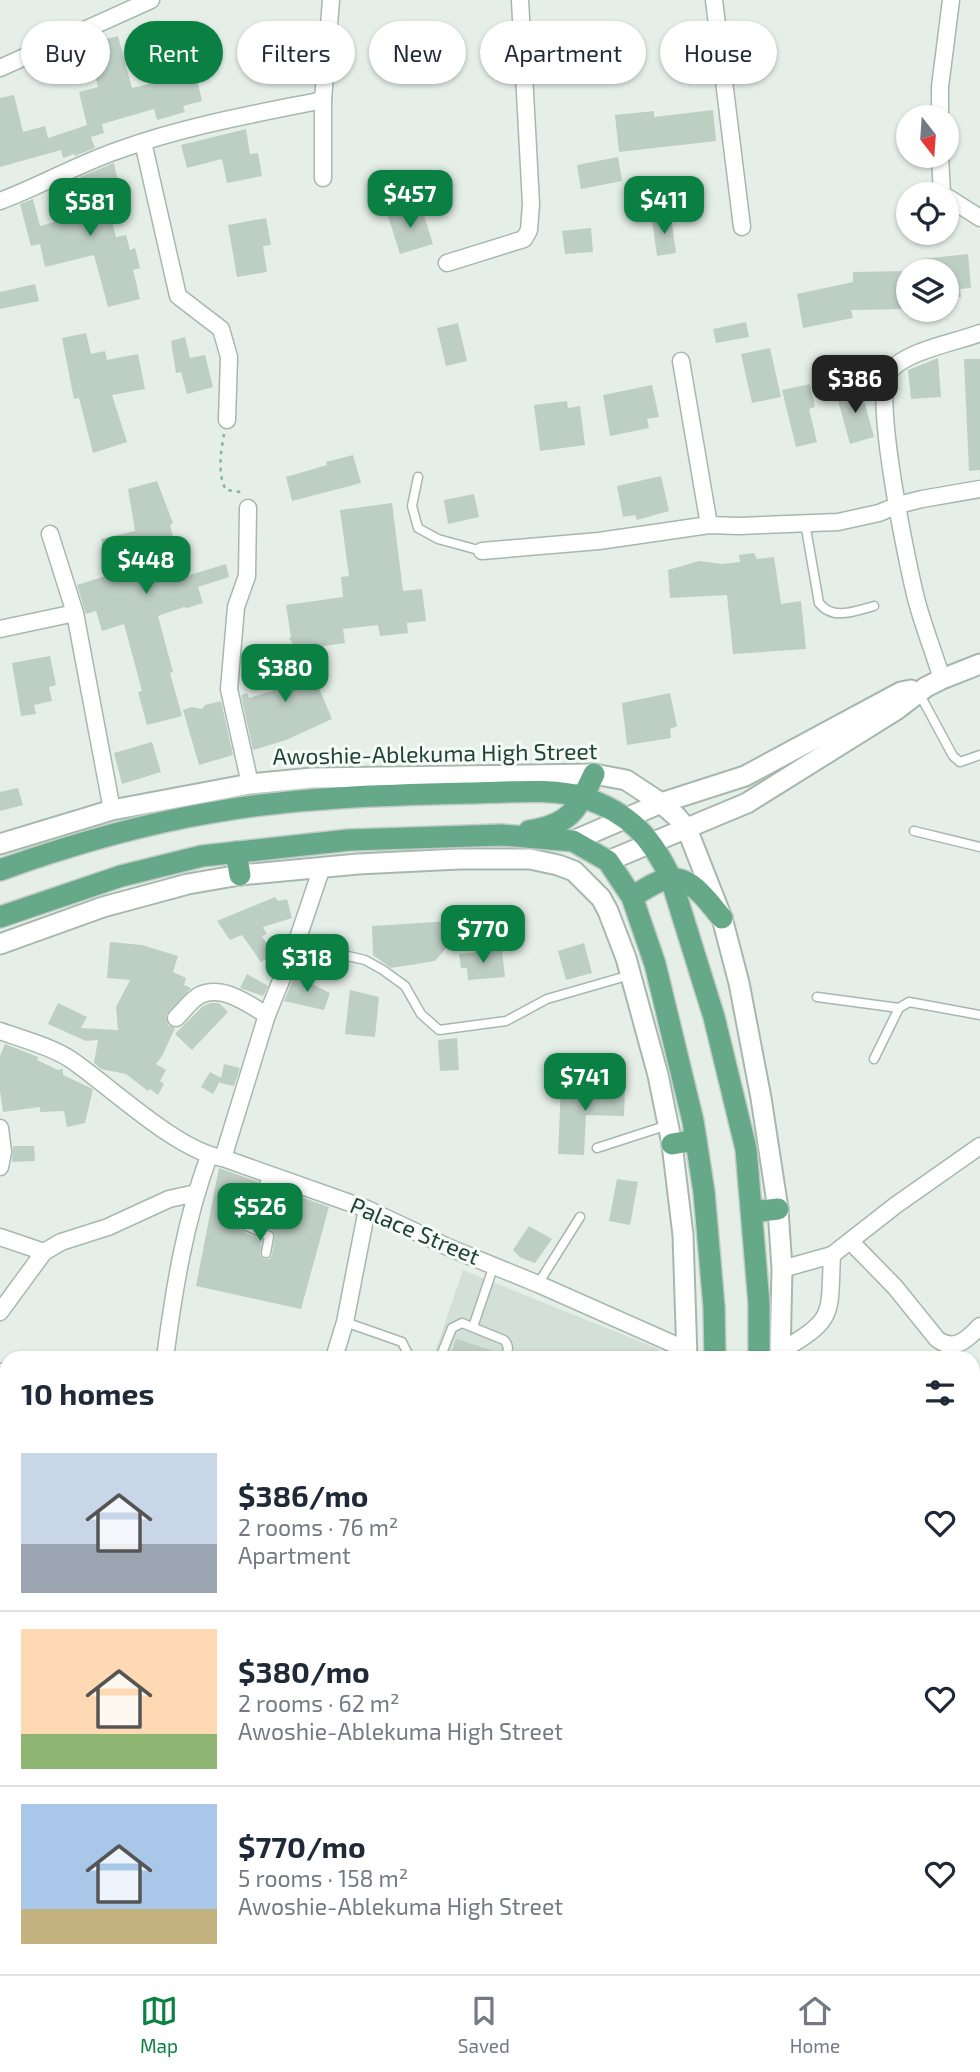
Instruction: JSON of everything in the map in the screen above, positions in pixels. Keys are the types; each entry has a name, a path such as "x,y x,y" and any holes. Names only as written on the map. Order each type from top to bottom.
{"main road":[{"path":"502,835 556,825 568,818 584,797 594,774"},
{"name":"Awoshie-Ablekuma High Street","path":"0,870 59,849 135,828 215,812 285,802 402,794 548,793 584,797 627,817"},
{"path":"627,817 652,845 671,878 714,1017 746,1149 760,1304 759,1351"},
{"path":"0,917 121,876 202,856 349,840 502,835 573,841 608,861 632,897 655,964 696,1140 708,1230 715,1351"},
{"path":"236,852 240,875"},
{"path":"632,897 661,881 671,878 682,880 692,884 723,918"},
{"path":"670,1135 696,1140"},
{"path":"753,1212 778,1209"}],"street":[{"path":"0,68 151,0"},
{"path":"323,178 323,100 331,0"},
{"path":"447,263 524,239 529,230 531,204 520,0"},
{"path":"714,0 742,227"},
{"path":"940,105 951,0"},
{"path":"0,201 117,150 232,118 323,100"},
{"path":"143,142 178,296 221,329 229,357 227,420"},
{"path":"959,205 980,218"},
{"path":"929,686 915,592 903,545 886,425 885,389 888,374 907,357 980,333"},
{"path":"681,361 709,525"},
{"path":"482,551 599,541 709,525 838,522 879,513 898,505 980,489"},
{"path":"248,508 247,576 236,607 229,689 250,784"},
{"path":"50,534 75,613 112,810"},
{"path":"0,629 75,613"},
{"path":"573,841 661,803 745,776 901,692 929,686 980,664"},
{"path":"608,861 652,845 747,803 897,710 929,686"},
{"name":"Awoshie-Ablekuma High Street","path":"0,844 112,810 250,784 312,778 594,774 626,780 661,803 687,829"},
{"path":"687,829 723,918 756,1072 778,1209 782,1269 781,1351"},
{"path":"0,944 116,903 188,884 240,875 459,859 530,859 574,871 592,887 605,905 630,975 659,1074 683,1235 687,1351"},
{"path":"165,1351 182,1250 196,1193 216,1157 322,867"},
{"path":"176,1018 200,995 214,992 232,995 267,1016"},
{"name":"Palace Street","path":"0,1031 67,1057 156,1124 216,1157 368,1209 681,1351"},
{"path":"0,1128 3,1152 0,1167"},
{"path":"782,1269 832,1255 896,1205 980,1146"},
{"path":"0,1311 44,1252 61,1242 108,1227 169,1199 196,1193"},
{"path":"336,1351 345,1322 368,1209"},
{"path":"0,1237 44,1252"},
{"path":"851,1242 887,1278 937,1339 945,1345 957,1345 969,1338 980,1326"},
{"path":"785,1351 823,1322 830,1310 832,1255"}],"lane":[{"path":"418,477 412,506 418,528 438,540 482,551"},
{"path":"805,523 819,603 825,610 836,615 874,606"},
{"path":"929,686 953,756 960,762 980,755"},
{"path":"914,831 980,847"},
{"path":"296,944 365,960 383,970 405,986 421,1014 439,1030 506,1021 547,999 630,975"},
{"path":"817,997 899,1007"},
{"path":"874,1059 903,1003 980,1015"},
{"path":"597,1148 670,1135"},
{"path":"266,1253 269,1236 249,1227 268,1173"},
{"path":"538,1284 580,1217"},
{"path":"473,1326 494,1265"},
{"path":"345,1322 402,1342 407,1351"},
{"path":"443,1351 452,1328 462,1323 504,1340 508,1351"}],"path":[{"path":"223,437 220,472 224,488 242,492 247,498 248,508"}],"shaded area":[{"path":"463,1270 659,1349 659,1351 435,1351"}],"building":[{"path":"118,36 124,58 124,84 131,84 132,88 148,84 198,84 202,101 183,106 185,112 157,120 154,109 102,124 104,133 91,137 95,148 75,156 74,154 63,158 61,150 0,167 0,98 14,95 23,132 45,126 48,138 87,125 79,92 98,87 97,84 110,84 110,38"},
{"path":"713,110 716,141 619,152 615,115 654,111 654,117"},
{"path":"246,129 250,154 258,153 262,176 227,183 222,159 187,168 181,145"},
{"path":"618,157 622,181 581,189 577,165"},
{"path":"114,163 121,197 107,201 116,237 126,235 130,250 135,248 140,268 133,270 140,299 108,307 94,255 45,267 40,244 31,246 20,204 33,199 40,226 88,213 80,177"},
{"path":"421,206 433,244 400,254 388,216"},
{"path":"671,217 676,253 657,256 652,220"},
{"path":"266,218 271,245 263,246 267,272 237,277 228,225"},
{"path":"591,228 593,252 565,254 562,231"},
{"path":"968,254 971,288 960,289 959,297 959,259 922,259"},
{"path":"896,271 896,309 851,310 853,318 803,328 797,294 853,282 853,272"},
{"path":"35,284 39,301 0,309 0,292"},
{"path":"746,322 749,337 716,343 713,329"},
{"path":"458,323 467,361 446,366 437,328"},
{"path":"86,333 91,354 105,351 107,360 138,354 145,389 112,395 127,442 93,453 79,398 74,399 62,338"},
{"path":"185,337 190,358 205,355 213,387 187,394 181,372 176,373 171,341"},
{"path":"770,348 781,397 752,403 741,354"},
{"path":"938,358 941,397 911,399 908,370"},
{"path":"964,359 980,359 980,470 969,471"},
{"path":"810,384 815,407 809,409 817,442 796,447 782,390"},
{"path":"652,385 659,417 647,419 649,428 610,436 603,395"},
{"path":"860,386 874,437 850,444 836,393"},
{"path":"567,401 568,408 580,406 585,445 540,451 534,405"},
{"path":"353,455 361,483 292,501 286,477"},
{"path":"661,476 669,511 637,520 635,515 623,517 617,486"},
{"path":"157,481 173,523 170,525 173,537 168,539 180,578 226,564 229,577 198,587 203,603 158,616 182,716 147,725 138,692 142,691 124,624 102,631 96,611 86,614 77,585 109,575 101,539 135,531 128,489"},
{"path":"474,494 479,517 448,524 444,500"},
{"path":"392,503 403,591 422,589 426,621 407,623 408,633 380,636 378,625 343,629 345,643 297,650 289,638 286,605 343,597 341,577 349,576 340,510"},
{"path":"754,553 757,559 774,557 781,604 801,601 806,649 733,654 727,595 670,598 668,570 699,561 722,564 740,562 739,555"},
{"path":"291,644 306,679 314,676 332,719 286,740 253,750 241,695 247,693 249,698 284,687 269,653"},
{"path":"50,656 56,685 49,687 52,701 34,705 36,714 21,716 12,663"},
{"path":"670,693 677,726 670,729 671,738 627,745 622,703"},
{"path":"221,701 233,755 199,765 183,710 192,707 202,709 205,705"},
{"path":"152,742 161,772 122,784 114,753"},
{"path":"18,788 23,805 0,811 0,792"},
{"path":"275,897 278,901 287,899 292,918 263,927 267,934 262,936 273,954 261,962 242,935 230,940 217,921"},
{"path":"452,921 453,940 435,961 391,968 373,955 372,926"},
{"path":"110,942 142,945 178,956 173,972 186,978 184,985 191,988 166,1015 168,1025 175,1028 156,1064 166,1070 160,1081 164,1084 158,1095 150,1089 148,1091 126,1074 101,1069 94,1063 98,1040 86,1041 48,1024 58,1003 87,1017 81,1028 118,1030 116,1007 130,980 107,978"},
{"path":"584,943 592,973 566,980 558,951"},
{"path":"502,950 505,977 468,980 467,968 461,968 459,954"},
{"path":"247,974 268,986 263,996 240,988"},
{"path":"295,975 330,993 324,1010 284,1001"},
{"path":"350,990 379,997 375,1037 345,1034"},
{"path":"219,1003 228,1012 192,1050 175,1034 203,1006"},
{"path":"457,1038 459,1070 440,1071 438,1040"},
{"path":"5,1044 38,1057 37,1060 58,1070 63,1069 63,1075 93,1089 85,1123 67,1127 64,1111 40,1112 40,1107 3,1112 0,1056"},
{"path":"224,1064 240,1068 234,1086 220,1081 213,1094 201,1087 210,1072 221,1078"},
{"path":"561,1086 625,1088 624,1116 586,1115 584,1155 558,1154"},
{"path":"13,1146 34,1146 35,1161 12,1162"},
{"path":"219,1168 258,1182 242,1227 246,1233 262,1240 260,1255 264,1259 269,1259 272,1255 275,1235 272,1230 257,1223 270,1186 329,1207 301,1309 196,1286"},
{"path":"617,1179 638,1182 630,1225 609,1221"},
{"path":"529,1226 552,1239 535,1263 521,1258 513,1250"},
{"path":"456,1339 494,1351 452,1351"}]}
